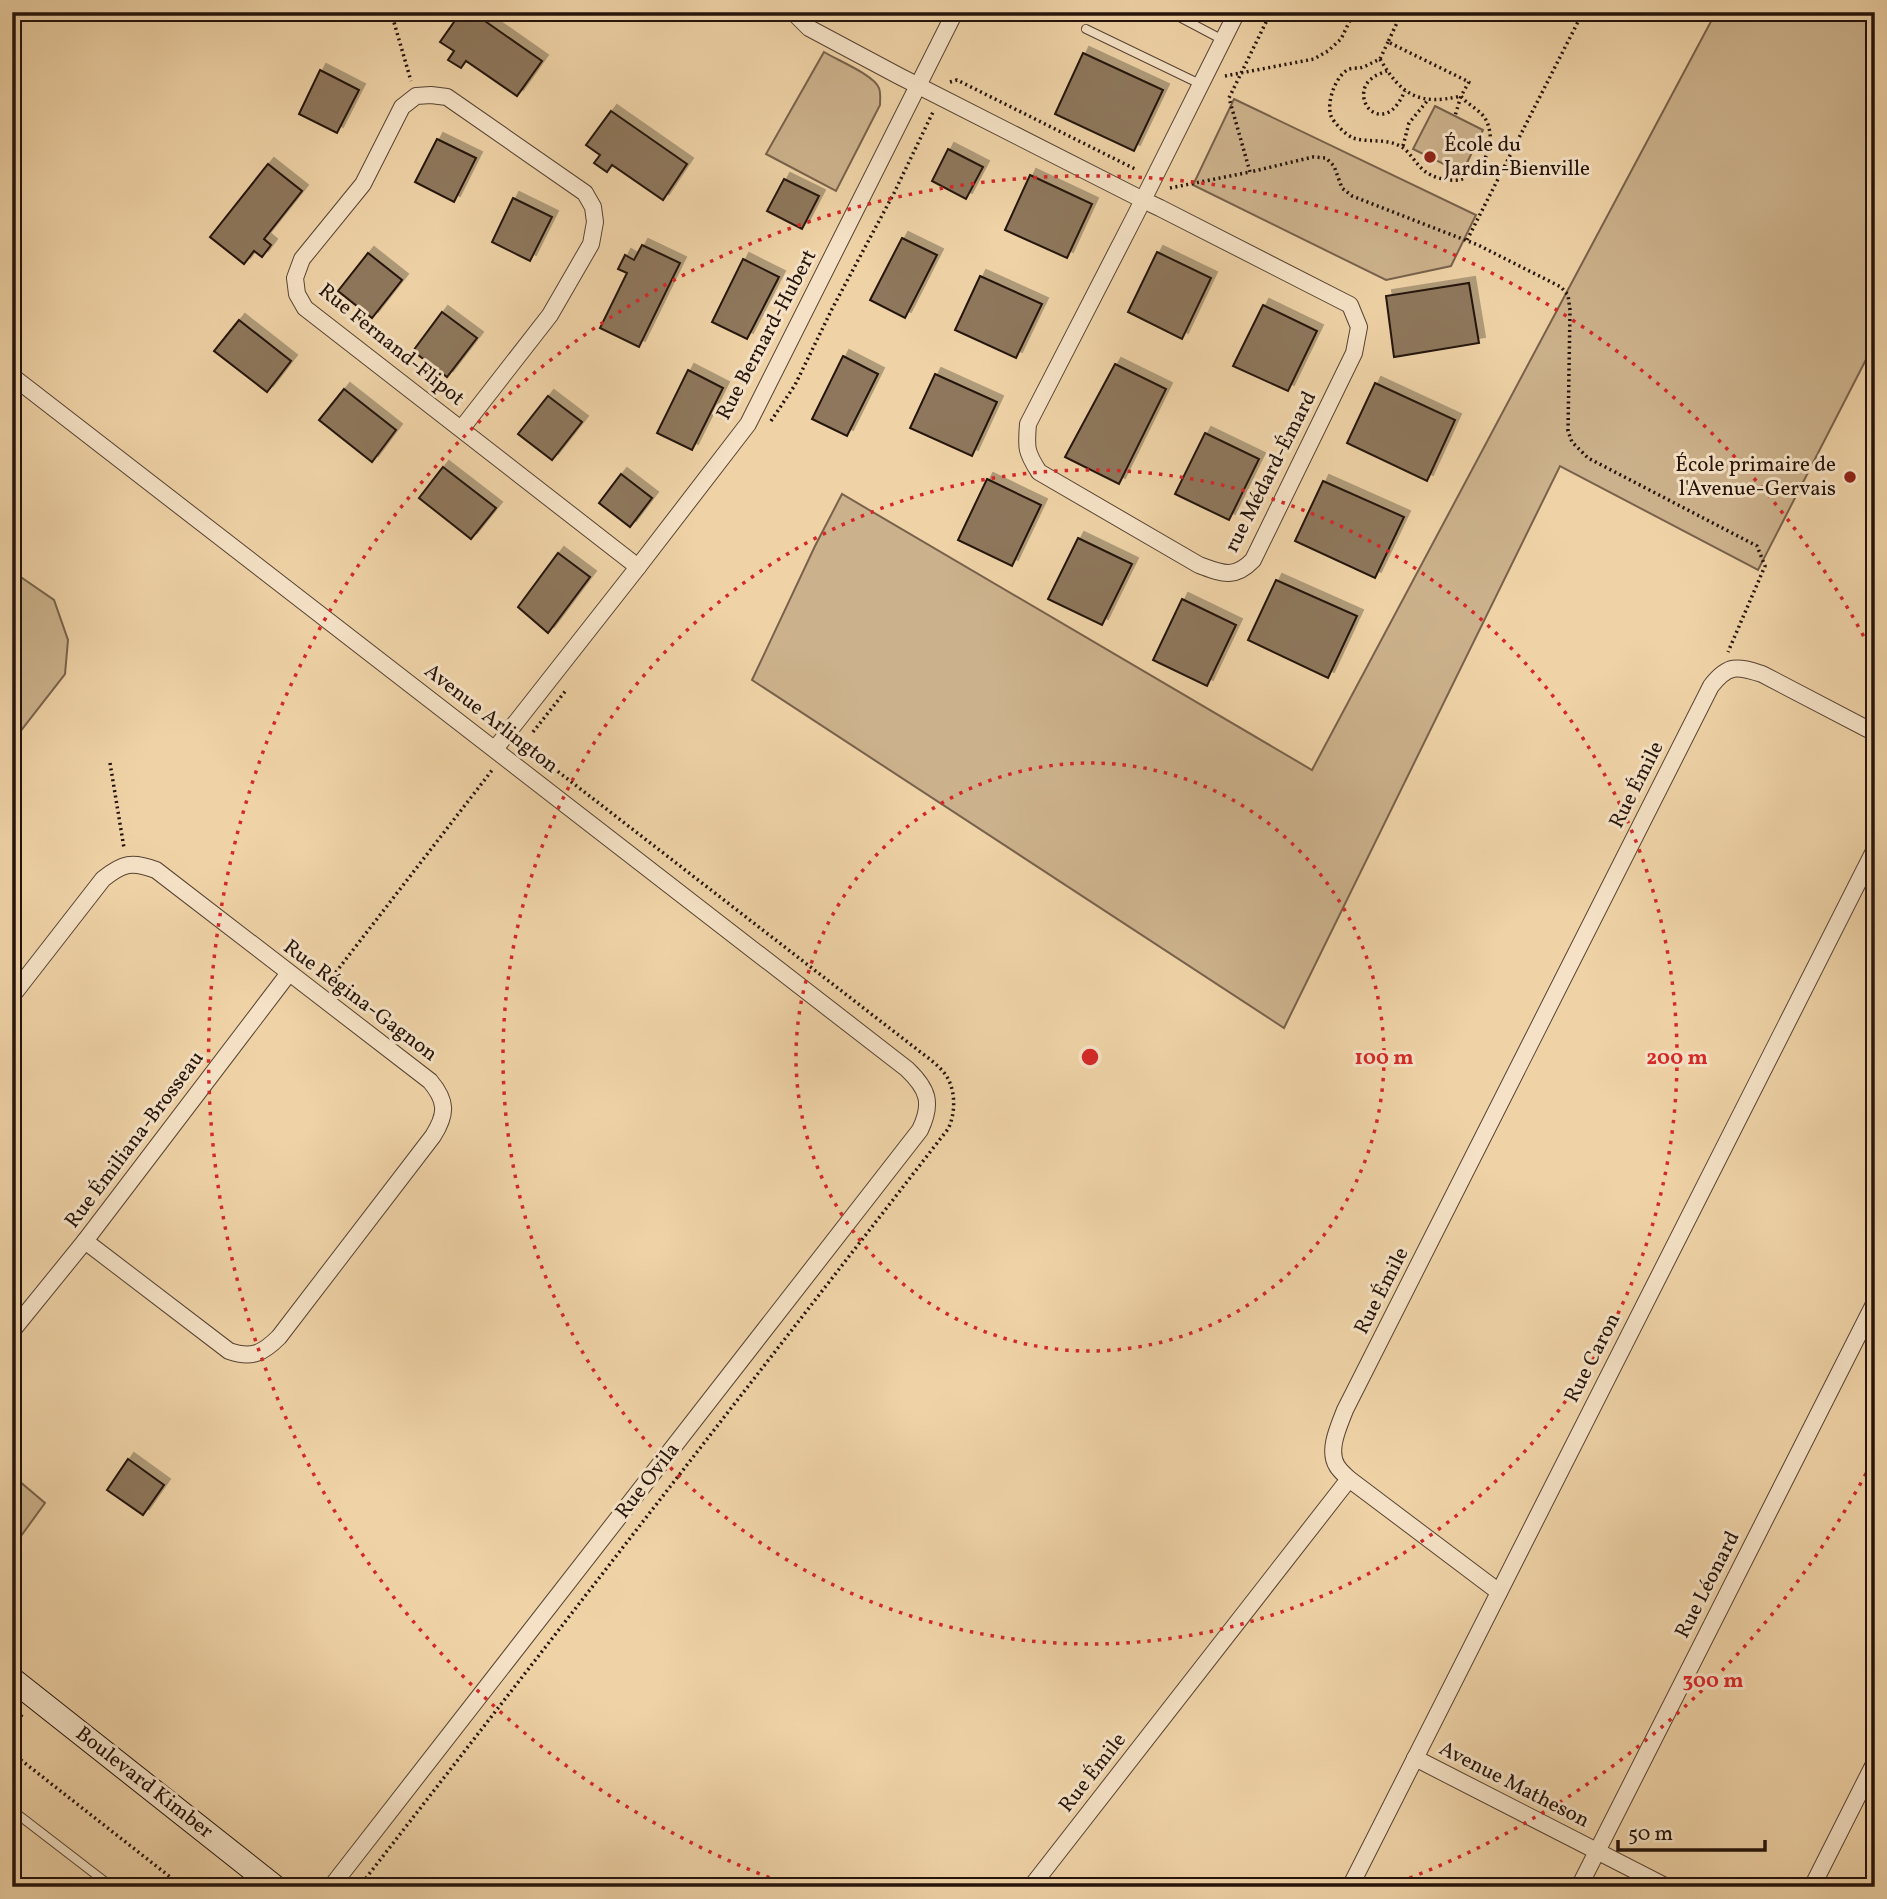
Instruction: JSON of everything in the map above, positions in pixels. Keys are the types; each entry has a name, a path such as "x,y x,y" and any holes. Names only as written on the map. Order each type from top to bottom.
{"street":[{"name":"rue Médard-Émard","path":"793,12 809,28 918,86 1143,200 1350,305 1359,327 1354,353 1253,560 1244,569 1224,575 1199,565 1039,472 1028,456 1028,424 1143,200"},
{"name":"Rue Bernard-Hubert","path":"495,749 748,424 955,12"},
{"path":"1143,200 1237,12"},
{"name":"Rue Fernand-Flipot","path":"461,428 550,315 591,244 595,222 593,207 585,193 447,97 432,94 416,96 402,107 363,184 302,259 295,278 297,293 305,308 638,567"},
{"name":"Avenue Arlington","path":"12,376 907,1069 925,1090 928,1107"},
{"path":"1731,668 1762,674 1875,733"},
{"name":"Rue Émile","path":"1031,1887 1349,1479 1336,1464 1333,1448 1345,1410 1711,686 1719,675 1731,668"},
{"name":"Rue Caron","path":"1350,1887 1875,849"},
{"name":"Rue Régina-Gagnon","path":"12,996 103,879 126,864 142,864 156,870 430,1081 440,1093 444,1107 441,1123 433,1136 279,1337 268,1348 254,1355 240,1355 229,1351 85,1241"},
{"name":"Rue Émiliana-Brosseau","path":"12,1331 85,1241 289,973"},
{"name":"Rue Ovila","path":"331,1887 911,1141 926,1118 928,1107"},
{"name":"Rue Léonard","path":"1578,1887 1875,1302"},
{"path":"1349,1479 1499,1592"},
{"name":"Boulevard Kimber","path":"12,1679 275,1887"},
{"name":"Avenue Matheson","path":"1415,1758 1667,1887"},
{"path":"1812,1887 1875,1762"}],"lane":[{"path":"1170,12 1223,40"},
{"path":"1087,29 1200,84"},
{"path":"12,1810 112,1887"}],"path":[{"path":"391,12 412,83"},
{"path":"1250,172 1229,98 1271,12"},
{"path":"1225,76 1314,59 1341,39 1354,12"},
{"path":"1402,12 1380,59 1349,69 1340,77 1330,103 1331,115 1338,126 1352,138 1385,141 1403,147 1419,168 1432,175 1444,179 1462,179 1478,168 1489,152 1491,137 1486,119 1461,96"},
{"path":"1467,240 1583,12"},
{"path":"1388,42 1469,82 1455,116"},
{"path":"1380,59 1399,87 1412,96 1428,100 1461,96"},
{"path":"1387,71 1367,83 1363,91 1363,100 1367,106 1373,111 1388,113 1398,104 1405,91"},
{"path":"948,82 957,80 1135,169"},
{"path":"1403,147 1409,122 1428,100"},
{"path":"1170,188 1313,157 1326,159 1334,166 1342,188 1352,196 1467,240 1561,287 1568,295 1570,310 1568,431 1572,442 1588,458 1757,546 1765,566 1728,651 1731,668"},
{"name":"Avenue Arlington","path":"522,742 923,1054 943,1071 953,1094"},
{"path":"110,763 124,850"},
{"path":"328,983 493,769"},
{"name":"Rue Ovila","path":"359,1887 948,1129 953,1109 953,1094"},
{"path":"12,1753 183,1887"}],"shaded area":[{"path":"1716,12 1875,12 1875,342 1758,570 1560,466 1284,1028 752,680 842,494 1312,770"},
{"path":"824,52 870,78 876,83 880,94 880,105 836,191 766,154"},
{"path":"1234,99 1476,215 1451,266 1386,280 1193,185"},
{"path":"1435,106 1483,130 1462,173 1413,149"},
{"path":"12,571 54,600 68,640 65,674 12,742"},
{"path":"12,1475 45,1503 21,1536 12,1530"}],"building":[{"path":"461,12 472,12 542,61 517,96 466,61 461,68 448,60 454,51 440,42"},
{"path":"1083,53 1163,90 1134,151 1055,114"},
{"path":"320,70 359,90 337,133 299,114"},
{"path":"611,111 687,164 663,200 612,165 607,172 594,163 600,155 586,145"},
{"path":"437,139 476,158 454,202 415,182"},
{"path":"948,149 983,167 966,199 932,181"},
{"path":"268,164 302,191 264,239 271,245 262,257 254,251 244,264 210,237"},
{"path":"1030,175 1092,204 1067,258 1005,230"},
{"path":"784,179 819,196 802,229 767,211"},
{"path":"513,198 552,217 530,261 492,242"},
{"path":"902,238 937,255 905,318 870,300"},
{"path":"642,245 680,263 639,347 600,328 627,273 618,269 625,255 634,260"},
{"path":"1157,252 1211,278 1182,339 1128,312"},
{"path":"368,253 402,280 372,318 338,291"},
{"path":"743,259 779,277 747,339 712,322"},
{"path":"980,276 1042,304 1016,358 955,330"},
{"path":"1469,283 1479,343 1394,357 1386,296"},
{"path":"1263,305 1317,331 1288,391 1233,366"},
{"path":"442,312 477,338 447,377 413,351"},
{"path":"239,320 291,361 267,392 214,351"},
{"path":"843,356 878,374 847,436 812,419"},
{"path":"1115,364 1166,389 1119,484 1065,457"},
{"path":"688,370 723,388 692,450 657,433"},
{"path":"935,374 997,402 972,456 910,428"},
{"path":"1375,383 1455,420 1427,481 1347,443"},
{"path":"344,389 396,430 372,462 319,420"},
{"path":"548,396 582,422 552,460 518,434"},
{"path":"1205,433 1259,459 1229,520 1175,494"},
{"path":"443,467 496,508 471,539 419,498"},
{"path":"621,474 652,498 630,527 599,503"},
{"path":"987,479 1041,505 1012,566 958,540"},
{"path":"1323,481 1404,517 1375,578 1295,541"},
{"path":"1078,538 1132,564 1102,625 1048,599"},
{"path":"558,553 590,577 548,633 518,607"},
{"path":"1276,580 1357,616 1328,678 1248,640"},
{"path":"1182,599 1236,625 1207,686 1153,660"},
{"path":"128,1459 164,1485 143,1515 107,1490"}],"place":[{"name":"École du Jardin-Bienville","path":"1430,157"},
{"name":"École primaire de l'Avenue-Gervais","path":"1850,477"}]}
